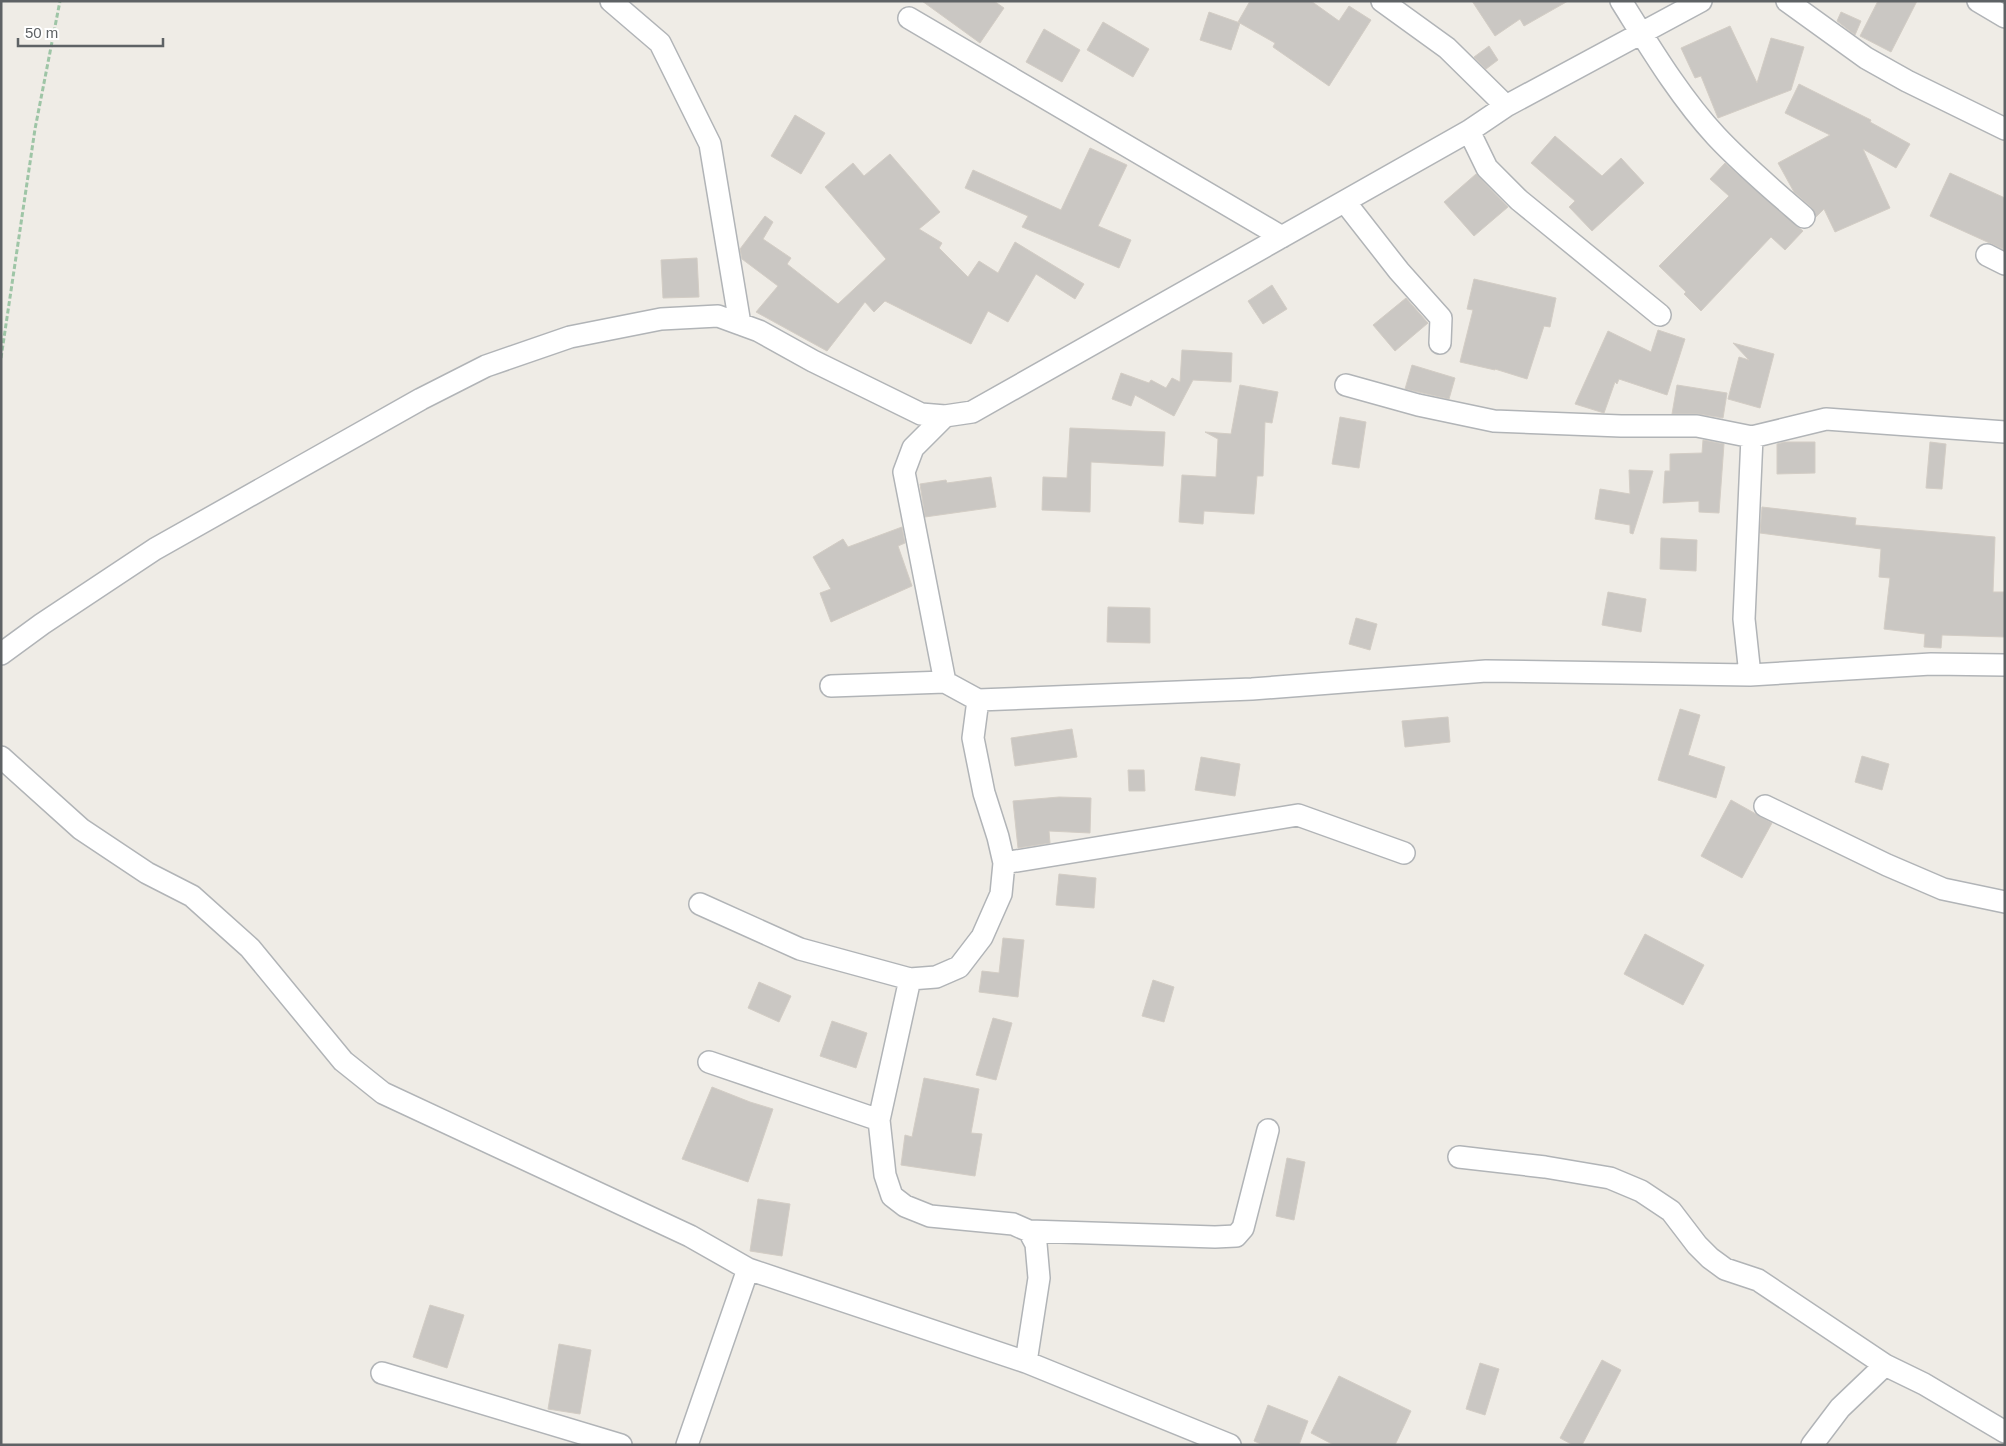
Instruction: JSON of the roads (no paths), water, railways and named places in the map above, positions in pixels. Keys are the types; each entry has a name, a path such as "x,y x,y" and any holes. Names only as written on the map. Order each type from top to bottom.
{"street":[{"path":"611,1 660,43 710,144 740,324"},
{"path":"1382,1 1447,48 1506,106"},
{"path":"1621,1 1671,78 1716,135 1760,178 1804,216"},
{"path":"1,654 42,624 155,549 422,399 486,366 570,337 661,319 718,316 759,331 900,405 921,414 945,416 972,412 1469,131 1506,106 1701,1"},
{"path":"1787,1 1866,58 1907,81 2005,129"},
{"path":"1978,1 2005,16"},
{"path":"909,18 1282,237"},
{"path":"1469,131 1487,168 1519,200 1660,315"},
{"path":"1345,202 1399,270 1441,318 1440,344"},
{"path":"1346,385 1418,404 1494,420 1621,426 1697,426 1752,437 1826,419 2005,432"},
{"path":"945,416 913,448 904,472 945,682"},
{"path":"1750,675 1744,619 1752,437"},
{"path":"831,686 945,682 978,700 1252,689 1486,672 1750,675 1931,664 2005,665"},
{"path":"700,904 800,949 910,979 936,977 959,967 982,937 1001,894 1004,863 984,793 973,738 978,700"},
{"path":"1,757 81,829 146,874 192,896 250,948 343,1061 383,1093 690,1236 748,1269 1026,1362 1230,1445"},
{"path":"1765,806 1886,865 1943,890 2005,902"},
{"path":"1004,863 1298,815 1404,853"},
{"path":"910,979 879,1120 885,1175 892,1196 905,1206 930,1216 1013,1224 1029,1231 1215,1237 1236,1236 1243,1228 1268,1130"},
{"path":"709,1062 879,1120"},
{"path":"1459,1157 1545,1167 1610,1178 1642,1191 1671,1211 1710,1258 1725,1269 1758,1280 1885,1365 1924,1384 2005,1432"},
{"path":"1026,1362 1039,1278 1036,1244 1029,1231"},
{"path":"686,1445 748,1269"},
{"path":"1812,1445 1840,1408 1885,1365"},
{"path":"382,1373 621,1445"}]}
